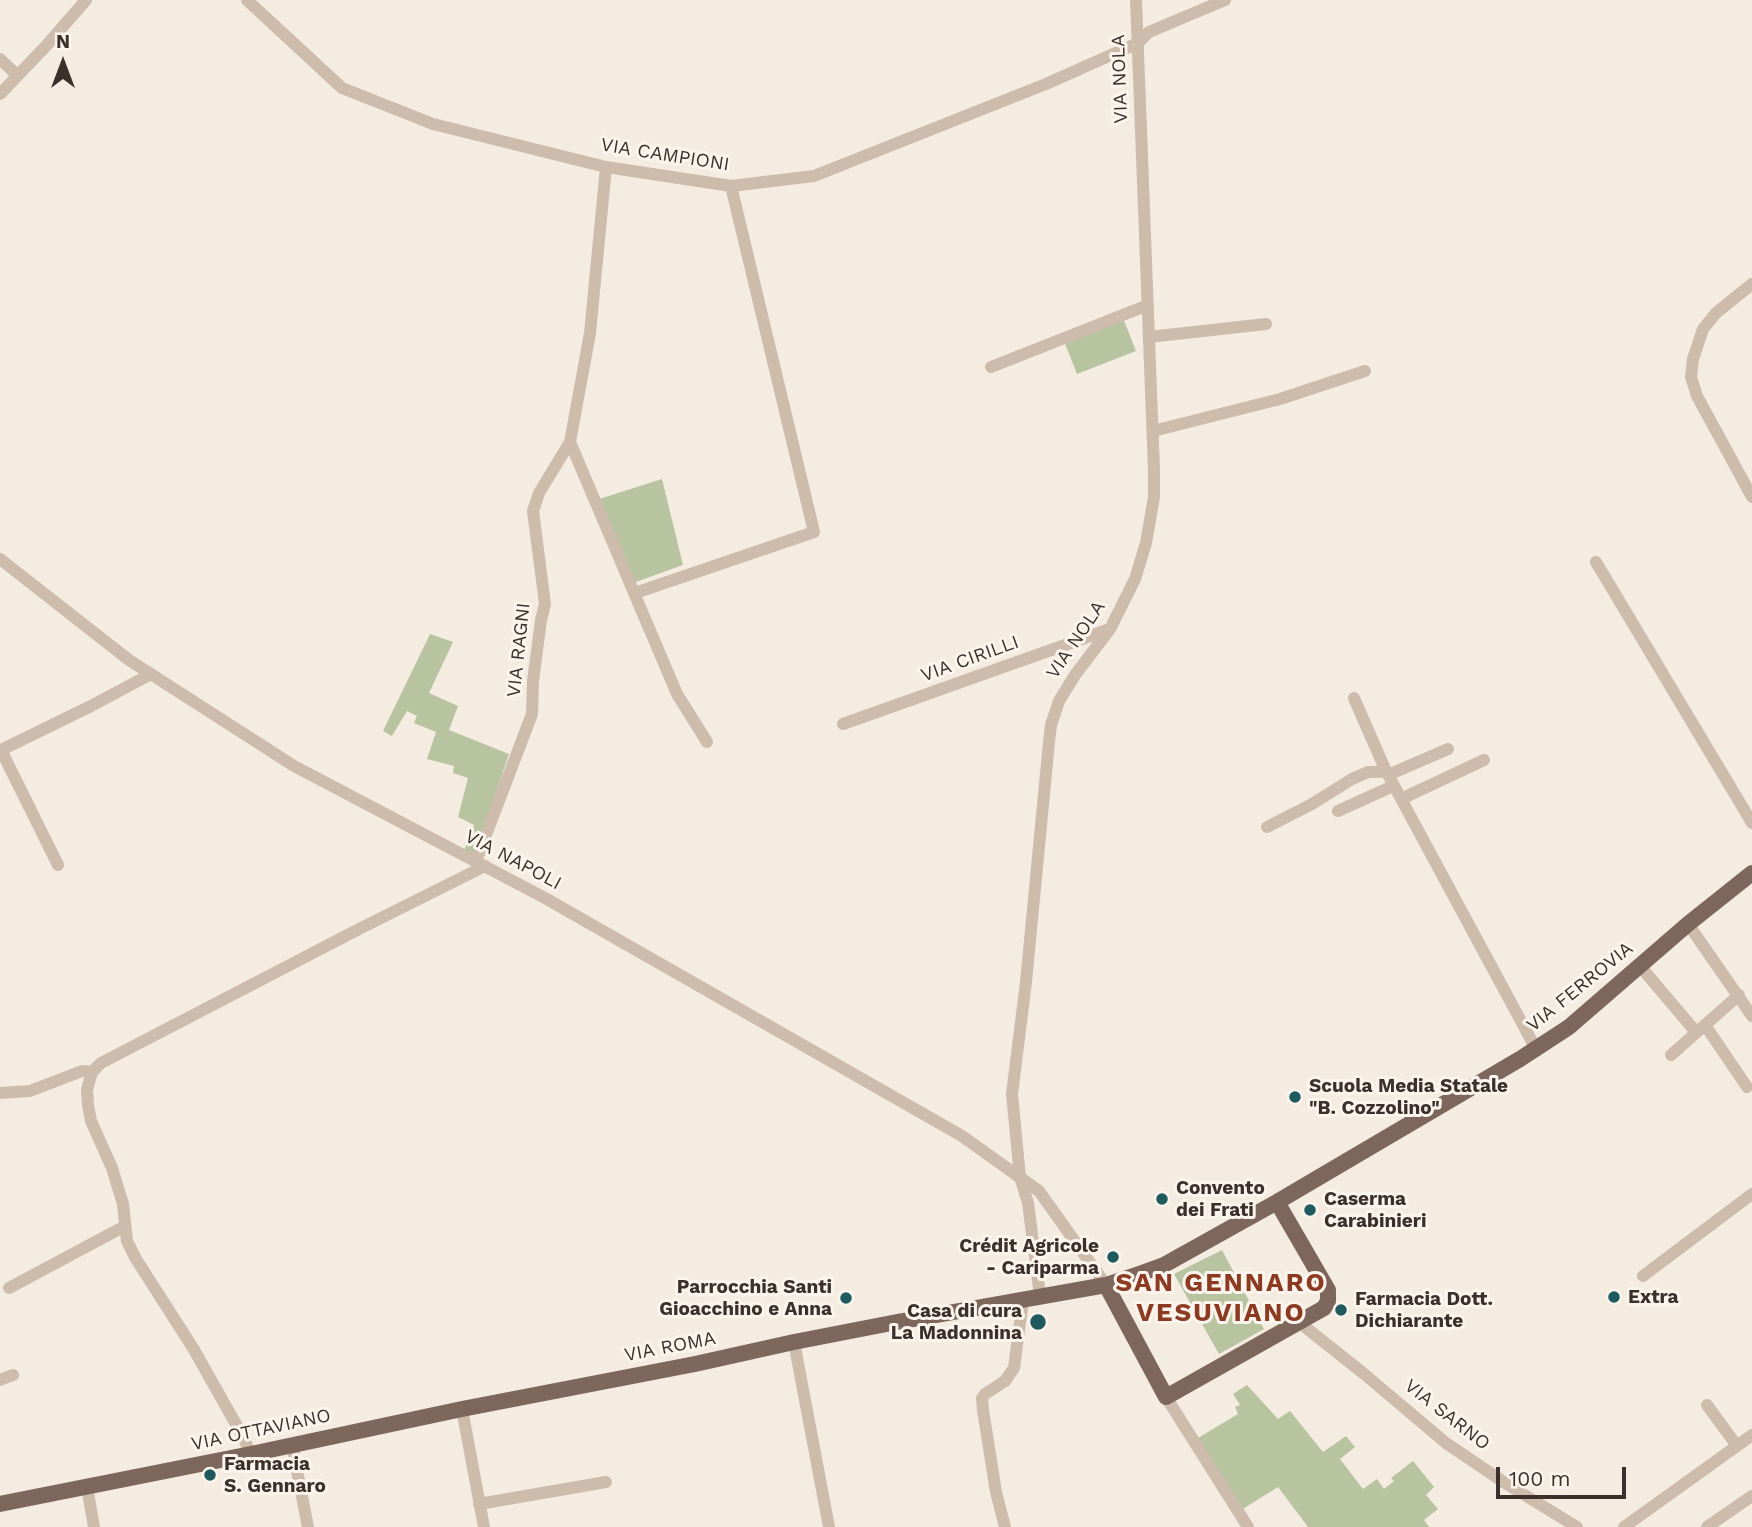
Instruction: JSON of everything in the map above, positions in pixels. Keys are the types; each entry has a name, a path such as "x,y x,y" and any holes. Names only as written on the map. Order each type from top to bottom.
{"main road":[{"name":"VIA FERROVIA","path":"1106,1285 1164,1265 1277,1202 1536,1049 1569,1027 1688,924 1752,873"},
{"path":"1106,1285 1166,1397 1300,1323 1324,1308 1328,1301 1328,1290 1277,1202"},
{"name":"VIA ROMA","path":"531,1395 695,1364 793,1342 1106,1285"},
{"name":"VIA OTTAVIANO","path":"0,1504 531,1395"}],"street":[{"path":"0,93 86,0"},
{"name":"VIA CAMPIONI","path":"247,0 342,88 433,124 606,167 731,186 814,176 1046,85 1138,43 1149,32 1225,0"},
{"name":"VIA NOLA","path":"1040,1296 1028,1203 1020,1177 1012,1094 1051,725 1065,691 1110,629 1135,579 1148,533 1154,496 1136,0"},
{"path":"0,59 18,75"},
{"name":"VIA RAGNI","path":"480,864 533,714 533,681 545,604 533,511 539,493 570,442 590,333 606,167"},
{"path":"635,593 814,532 731,186"},
{"path":"1752,284 1716,313 1703,329 1693,359 1691,377 1697,396 1752,497"},
{"path":"991,367 1148,305"},
{"path":"1149,337 1265,324"},
{"path":"1153,431 1280,399 1365,371"},
{"path":"570,442 677,694 708,742"},
{"name":"VIA NAPOLI","path":"0,559 129,660 294,766 545,898 962,1136 1039,1191 1106,1285"},
{"path":"1595,562 1752,823"},
{"name":"VIA CIRILLI","path":"843,724 1110,629"},
{"path":"58,865 1,750 151,674"},
{"path":"1354,698 1389,777 1536,1049"},
{"path":"1338,811 1389,777 1448,748"},
{"path":"1401,799 1484,760"},
{"path":"1267,827 1368,772 1379,772 1389,777"},
{"path":"251,1454 193,1348 127,1241 123,1204 112,1168 91,1121 88,1090 92,1072 102,1063 480,864"},
{"path":"1688,924 1752,1016"},
{"path":"1640,966 1700,1029 1747,1087"},
{"path":"1671,1055 1739,995"},
{"path":"0,1094 30,1091 82,1071 92,1072"},
{"path":"1643,1276 1752,1194"},
{"path":"9,1289 125,1226"},
{"path":"1005,1527 996,1492 982,1398 1005,1381 1014,1368 1023,1300"},
{"name":"VIA SARNO","path":"1300,1323 1446,1443 1577,1527"},
{"path":"793,1342 830,1527"},
{"path":"0,1380 13,1375"},
{"path":"1166,1397 1248,1527"},
{"path":"1707,1405 1737,1446"},
{"path":"462,1409 484,1527"},
{"path":"1623,1527 1752,1435"},
{"path":"292,1445 308,1527"},
{"path":"479,1504 606,1482"},
{"path":"87,1487 93,1527"},
{"path":"1707,1527 1752,1496"}],"green space":[{"path":"1123,318 1136,351 1077,374 1064,341"},
{"path":"662,479 683,565 633,583 596,500"},
{"path":"430,634 453,642 429,693 458,706 449,730 509,754 474,857 464,851 474,825 458,817 468,778 453,773 454,766 427,759 436,732 414,723 417,716 407,711 392,736 383,731"},
{"path":"1222,1250 1264,1329 1219,1354 1174,1274"},
{"path":"1247,1385 1278,1419 1290,1411 1323,1452 1346,1436 1355,1447 1340,1459 1363,1489 1377,1479 1384,1489 1394,1481 1391,1478 1413,1461 1434,1487 1426,1495 1438,1509 1424,1520 1429,1527 1308,1527 1278,1487 1241,1510 1198,1438 1238,1414 1235,1407 1240,1405 1233,1394"}],"place":[{"name":"Scuola Media Statale \"B. Cozzolino\"","path":"1295,1097"},
{"name":"Convento dei Frati","path":"1162,1199"},
{"name":"Caserma Carabinieri","path":"1310,1210"},
{"name":"Crédit Agricole - Cariparma","path":"1113,1257"},
{"name":"Extra","path":"1614,1297"},
{"name":"Parrocchia Santi Gioacchino e Anna","path":"846,1298"},
{"name":"Farmacia Dott. Dichiarante","path":"1341,1310"},
{"name":"Casa di cura La Madonnina","path":"1038,1322"},
{"name":"Farmacia S. Gennaro","path":"210,1475"}],"district":[{"name":"SAN GENNARO VESUVIANO","path":"1221,1298"}]}
